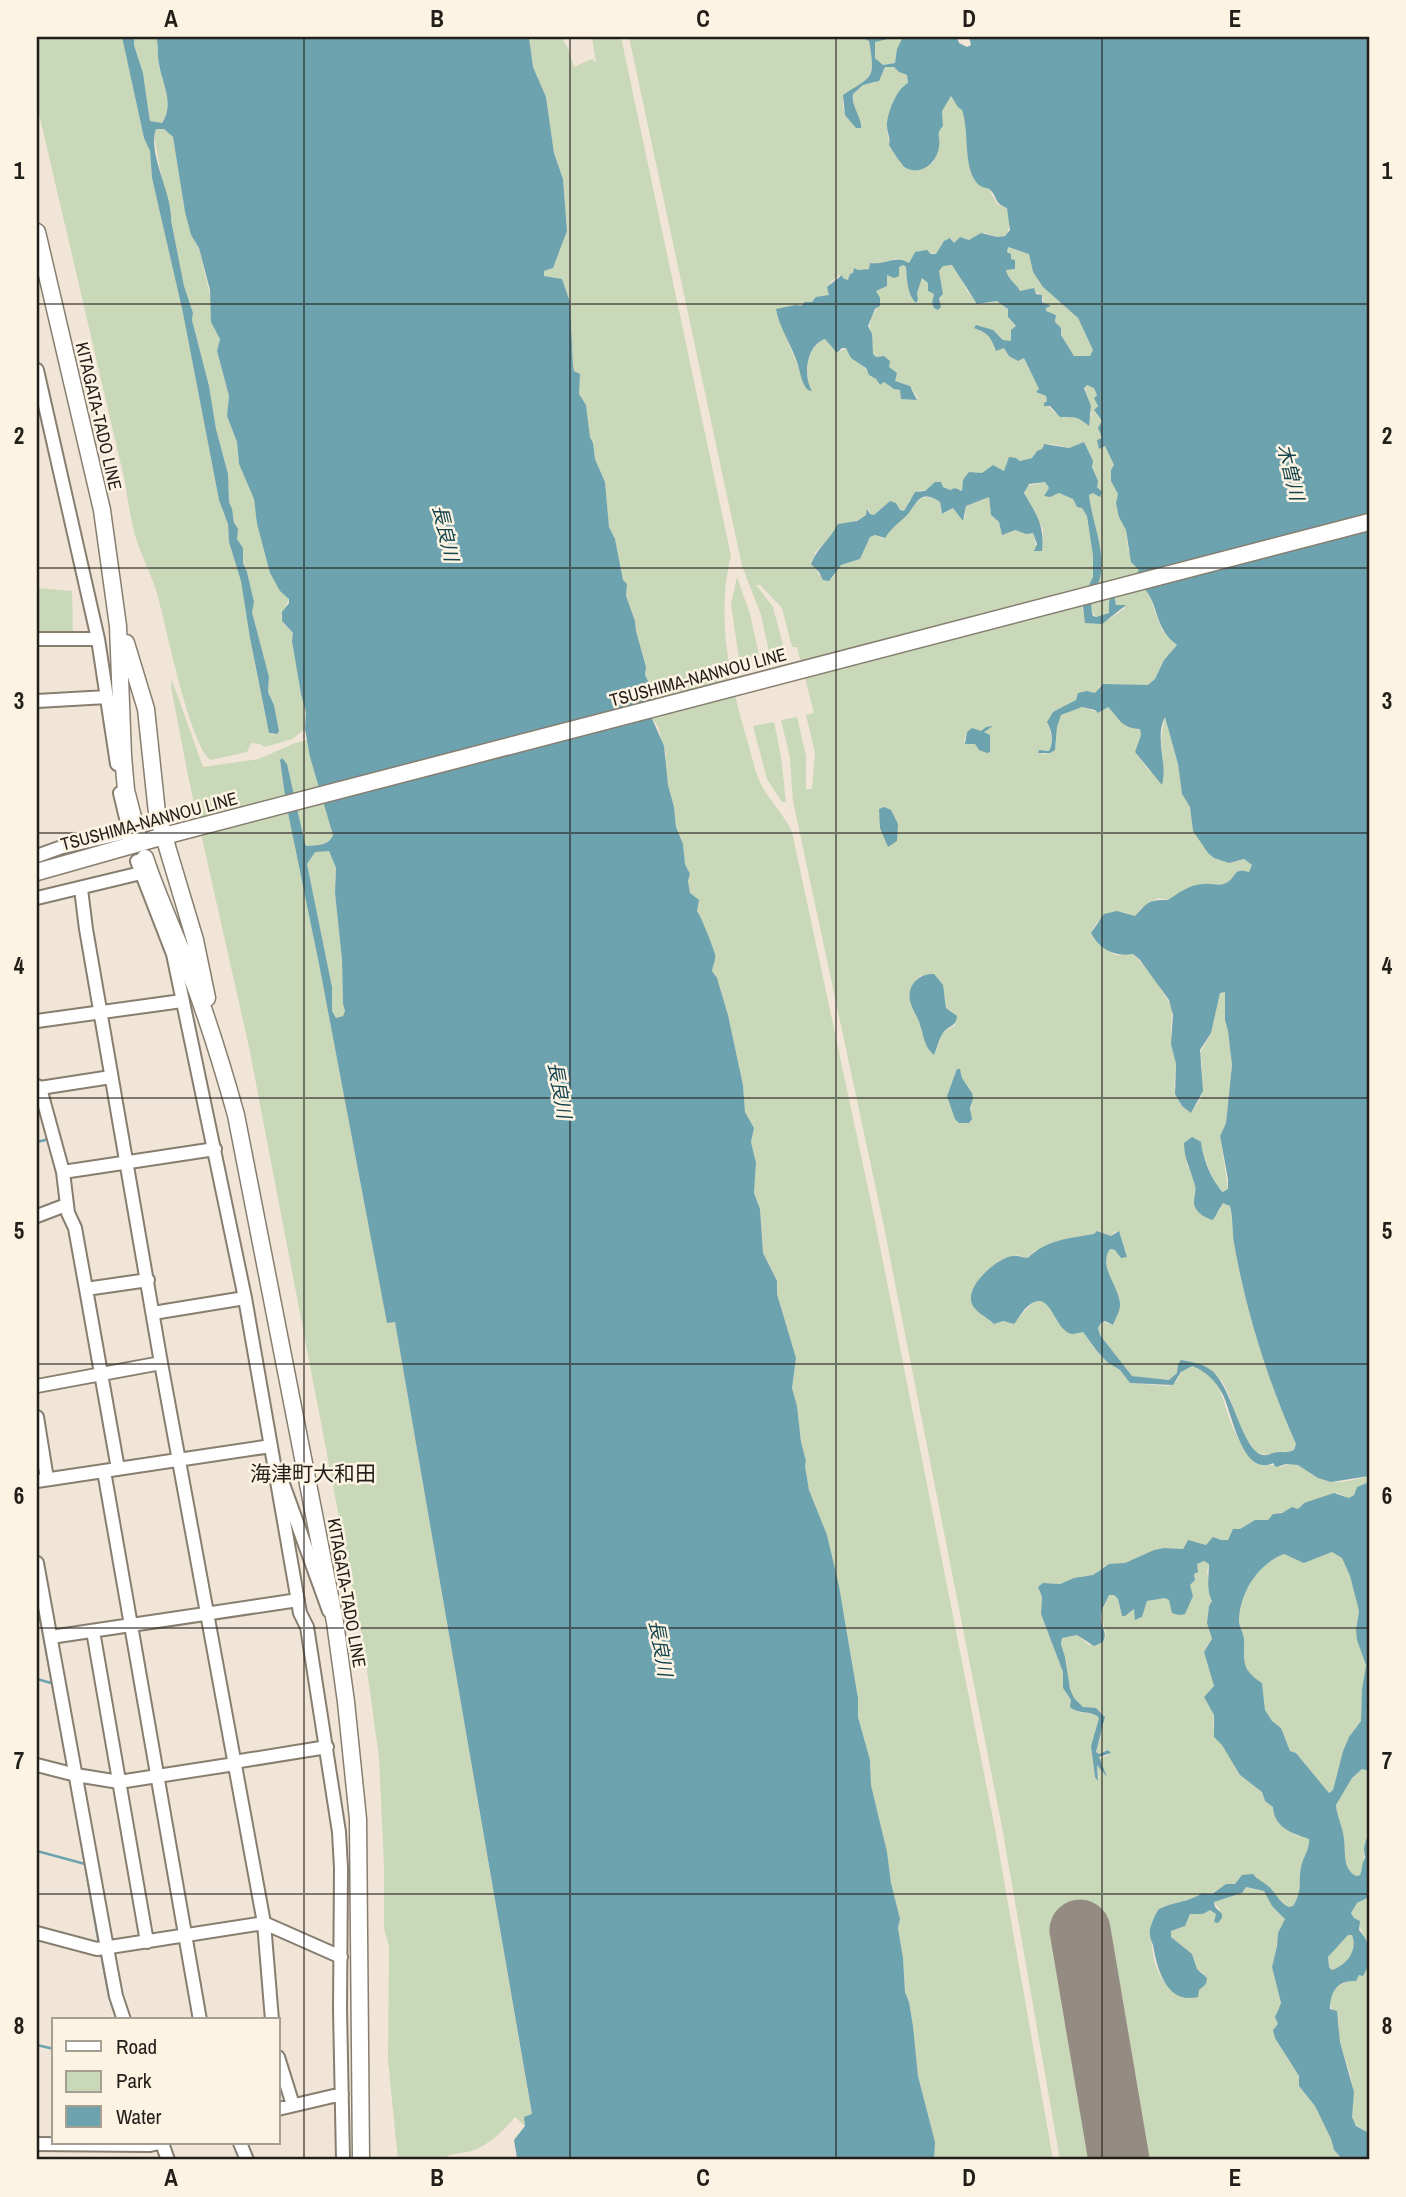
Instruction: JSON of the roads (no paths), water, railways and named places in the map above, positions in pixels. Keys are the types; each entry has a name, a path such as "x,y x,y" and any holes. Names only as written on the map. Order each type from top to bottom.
{"main road":[{"name":"KITAGATA-TADO LINE","path":"37,232 102,510 117,610"},
{"name":"TSUSHIMA-NANNOU LINE","path":"37,872 164,836 1369,522"},
{"path":"117,610 122,756 132,836"},
{"path":"117,610 146,709 157,813 195,940 215,1041"},
{"path":"141,864 187,966 215,1041"},
{"name":"KITAGATA-TADO LINE","path":"215,1041 236,1115 335,1622 346,1702 358,1819 361,2160"}],"street":[{"path":"37,370 40,397 98,639 120,799 132,836 59,848 37,856"},
{"path":"37,639 98,639"},
{"path":"37,701 107,697"},
{"path":"37,898 81,889 141,864 173,954 245,1298 273,1467 298,1600 307,1627 327,1748 341,1856 343,2160"},
{"path":"81,889 161,1363 264,1923 272,2018"},
{"path":"37,1021 182,1001"},
{"path":"111,1077 38,1086 63,1172 66,1205 75,1228 101,1373 131,1625 200,2018"},
{"path":"63,1172 215,1149"},
{"path":"37,1216 66,1205"},
{"path":"86,1289 148,1280"},
{"path":"153,1312 245,1298"},
{"path":"37,1386 161,1363"},
{"path":"37,1417 42,1480 271,1446"},
{"path":"271,1446 323,1599 335,1622"},
{"path":"37,1563 41,1604 51,1637 116,1996 123,2018"},
{"path":"51,1637 298,1600"},
{"path":"93,1631 147,1942"},
{"path":"37,1765 119,1782 327,1748"},
{"path":"37,1933 97,1949 264,1923 341,1958"},
{"path":"280,2063 293,2105"},
{"path":"280,2108 342,2094"},
{"path":"37,2144 155,2144"},
{"path":"160,2144 168,2160"}],"water":[{"name":"長良川","path":"122,37 134,37 143,73 150,121 162,123 168,101 156,37 529,37 533,67 546,97 554,153 563,179 567,231 553,268 544,271 544,276 562,279 570,302 574,371 580,374 579,394 586,405 595,459 605,482 609,527 615,539 623,580 627,584 626,596 646,667 651,716 664,746 676,827 690,874 690,893 699,900 697,911 715,954 712,971 717,978 728,1015 743,1085 745,1112 754,1128 751,1142 756,1163 754,1193 760,1209 763,1253 777,1281 777,1294 796,1358 792,1388 809,1490 827,1535 839,1586 858,1698 858,1717 870,1760 871,1785 900,1919 898,1928 905,1992 913,2026 918,2076 935,2142 934,2160 517,2158 514,2140 525,2126 524,2117 532,2114 395,1322 387,1323 286,803 280,760 282,758 287,764 306,846 326,843 333,835 310,757 305,729 306,712 292,641 293,633 282,621 282,612 289,599 280,591 270,573 257,524 254,499 239,464 237,442 227,416 229,396 217,351 220,339 211,322 210,290 199,248 191,235 185,212 173,137 164,129 156,129 154,139 157,162 171,210 184,286 193,313 192,320 228,474 229,502 238,529 237,539 243,548 243,563 254,602 252,612 269,677 268,692 274,705 279,731 277,734 269,733 241,581 229,542 228,524 219,500 183,313 152,178 150,151 144,138","holes":["329,851 336,868 335,893 345,1011 343,1016 336,1018 332,1011 332,987 307,864 315,852"]},
{"name":"木曽川","path":"860,37 896,37 875,42 875,58 883,65 895,63 897,49 903,37 957,37 959,43 967,47 971,45 969,37 1369,37 1369,1476 1331,1482 1318,1478 1298,1465 1262,1465 1253,1461 1246,1453 1223,1395 1214,1381 1202,1371 1192,1366 1181,1372 1173,1385 1130,1383 1120,1370 1107,1362 1083,1332 1073,1334 1066,1331 1042,1302 1036,1301 1028,1306 1014,1324 1003,1321 994,1324 972,1304 971,1294 978,1281 1001,1261 1012,1256 1028,1258 1042,1247 1097,1231 1111,1236 1119,1231 1127,1257 1121,1258 1115,1250 1110,1249 1106,1262 1119,1296 1120,1309 1113,1325 1105,1321 1098,1328 1100,1335 1132,1376 1169,1380 1177,1373 1181,1360 1204,1366 1211,1370 1225,1389 1249,1443 1256,1451 1265,1455 1294,1450 1296,1444 1267,1371 1252,1320 1239,1269 1230,1206 1223,1203 1213,1220 1197,1210 1194,1202 1195,1186 1184,1149 1184,1143 1192,1137 1201,1142 1215,1182 1223,1192 1228,1189 1220,1136 1226,1123 1232,1065 1225,1020 1225,992 1220,993 1211,1033 1200,1050 1203,1091 1191,1113 1182,1106 1175,1094 1176,1064 1171,1044 1173,1015 1169,1000 1140,960 1133,954 1109,951 1099,944 1091,933 1104,914 1117,911 1135,916 1149,903 1168,900 1194,886 1226,883 1237,872 1249,872 1252,865 1244,859 1229,863 1214,858 1193,831 1190,807 1182,794 1178,764 1165,717 1161,733 1162,785 1135,752 1141,735 1140,729 1124,725 1108,707 1098,713 1082,707 1061,715 1055,750 1038,753 1039,750 1049,751 1051,748 1052,736 1047,722 1053,712 1076,700 1078,693 1095,693 1103,684 1148,685 1155,679 1164,660 1177,645 1164,631 1143,587 1114,595 1116,605 1126,605 1102,624 1085,623 1082,599 1093,577 1087,516 1073,499 1059,493 1050,497 1044,496 1049,488 1045,482 1029,484 1024,493 1041,527 1042,551 1034,551 1037,544 1033,533 1026,534 1015,530 1002,535 999,522 991,515 989,497 966,506 963,521 953,508 942,514 940,502 926,497 918,500 885,538 875,535 870,537 860,559 841,565 829,581 823,580 811,564 838,524 857,521 866,515 867,509 874,515 890,501 904,511 915,492 925,491 935,482 941,482 943,487 950,490 955,488 962,491 963,480 969,472 982,473 993,465 1004,471 1009,457 1020,461 1032,458 1044,444 1069,448 1084,442 1093,461 1097,487 1102,492 1100,497 1093,493 1089,495 1101,563 1100,579 1091,604 1093,616 1109,613 1109,602 1114,590 1139,570 1131,562 1126,530 1119,517 1116,503 1118,494 1111,481 1114,465 1105,446 1099,449 1097,440 1102,438 1098,428 1102,421 1094,410 1098,406 1094,398 1097,395 1094,388 1087,385 1084,388 1091,406 1089,426 1076,418 1060,417 1050,406 1044,406 1046,396 1036,392 1039,389 1024,358 1018,361 1009,356 1004,348 996,351 989,336 974,328 976,325 993,330 1003,340 1011,341 1011,330 1016,326 1008,317 1008,309 997,301 977,304 952,265 943,266 939,271 943,294 939,298 941,307 938,310 932,303 934,294 928,291 928,283 922,278 916,303 908,286 906,267 903,265 899,267 899,276 894,278 887,275 887,286 876,291 880,306 875,309 868,326 872,334 873,354 876,357 884,356 890,361 889,367 897,373 895,381 910,386 917,400 901,399 900,390 884,382 880,385 869,375 866,368 851,358 846,348 837,353 825,339 814,348 808,362 808,378 812,391 803,383 776,309 801,306 805,302 812,302 816,297 829,295 827,287 842,275 848,280 854,268 869,269 870,263 900,259 909,263 915,252 927,250 936,254 944,241 950,238 954,243 960,237 969,240 981,233 1005,236 1010,230 1007,208 999,204 989,189 980,186 970,170 962,110 951,96 942,111 943,126 939,134 938,153 928,166 918,170 906,168 900,161 889,145 887,129 891,106 900,90 908,83 907,75 894,67 885,67 879,81 863,85 853,94 861,128 856,128 845,115 843,95 870,76 872,63 869,41","holes":["1008,247 1029,254 1033,272 1043,287 1078,318 1093,350 1090,356 1074,356 1061,335 1061,328 1055,322 1056,315 1046,311 1046,308 1051,306 1042,302 1042,295 1036,294 1034,288 1020,291 1008,276 1006,270 1015,269 1015,260 1011,259 1011,254 1007,252"]},
{"path":"993,726 984,732 990,735 990,752 979,750 975,744 965,744 967,732 972,728 981,731"},
{"path":"884,807 891,810 898,824 897,841 888,847 880,828 879,809"},
{"path":"934,974 943,985 946,1008 957,1016 954,1024 942,1035 934,1055 926,1045 912,1007 910,992 918,979"},
{"path":"957,1069 960,1069 962,1078 972,1093 972,1119 969,1123 959,1123 955,1119 947,1096"},
{"path":"1369,1482 1369,1771 1362,1769 1352,1778 1336,1805 1347,1864 1356,1876 1361,1873 1369,1829 1369,1897 1357,1903 1351,1913 1360,1921 1359,1930 1366,1940 1369,1958 1363,1976 1359,1975 1356,1981 1349,1981 1336,1988 1331,1997 1330,2009 1337,2011 1340,2042 1354,2092 1352,2117 1356,2126 1369,2133 1369,2160 1343,2160 1334,2150 1315,2106 1299,2086 1299,2076 1275,2038 1273,2030 1278,2024 1275,2017 1281,2003 1272,1967 1278,1933 1285,1919 1272,1906 1264,1891 1246,1887 1242,1893 1214,1902 1222,1914 1218,1923 1214,1922 1216,1914 1210,1910 1203,1914 1190,1914 1185,1926 1171,1931 1171,1937 1192,1954 1197,1969 1207,1978 1198,1997 1178,1995 1165,1983 1150,1937 1151,1926 1159,1909 1202,1893 1212,1894 1226,1884 1235,1884 1242,1875 1253,1874 1271,1888 1285,1905 1293,1906 1298,1896 1301,1867 1309,1843 1309,1839 1290,1832 1280,1824 1273,1807 1265,1801 1262,1792 1240,1775 1214,1737 1214,1715 1204,1697 1214,1686 1204,1652 1212,1639 1207,1623 1212,1601 1208,1587 1209,1564 1204,1561 1197,1564 1198,1572 1194,1574 1195,1580 1190,1585 1193,1596 1185,1614 1172,1613 1169,1600 1165,1598 1147,1601 1142,1617 1135,1620 1134,1609 1122,1616 1118,1599 1109,1595 1101,1615 1105,1635 1103,1642 1094,1646 1077,1635 1062,1638 1070,1689 1074,1698 1083,1707 1096,1708 1105,1717 1096,1752 1099,1754 1108,1750 1111,1753 1099,1757 1107,1777 1097,1765 1098,1781 1095,1777 1091,1746 1099,1718 1070,1707 1071,1700 1063,1688 1063,1672 1041,1614 1042,1597 1038,1587 1043,1583 1060,1584 1074,1578 1093,1575 1109,1564 1125,1563 1154,1550 1183,1549 1188,1540 1206,1545 1213,1537 1228,1540 1233,1529 1240,1529 1255,1520 1268,1520 1273,1514 1282,1513 1292,1507 1298,1509 1304,1503 1334,1493 1349,1498 1354,1495 1357,1487","holes":["1332,1552 1342,1558 1350,1576 1359,1611 1357,1640 1366,1665 1361,1721 1349,1737 1333,1790 1329,1793 1296,1753 1290,1751 1281,1728 1265,1710 1262,1683 1250,1673 1245,1664 1244,1637 1239,1622 1247,1589 1266,1564 1284,1554 1304,1563","1348,1935 1352,1935 1354,1946 1350,1956 1347,1961 1332,1970 1328,1957"]}],"waterway":[{"path":"37,1142 49,1139"},
{"path":"38,1607 68,1768"},
{"path":"37,1679 51,1683"},
{"path":"70,1778 99,1944"},
{"path":"37,1851 85,1864"},
{"path":"101,1953 116,2018"},
{"path":"37,2045 52,2049"},
{"path":"154,2150 158,2150 161,2160"}],"district":[{"name":"海津町大和田","path":"313,1473"}]}
